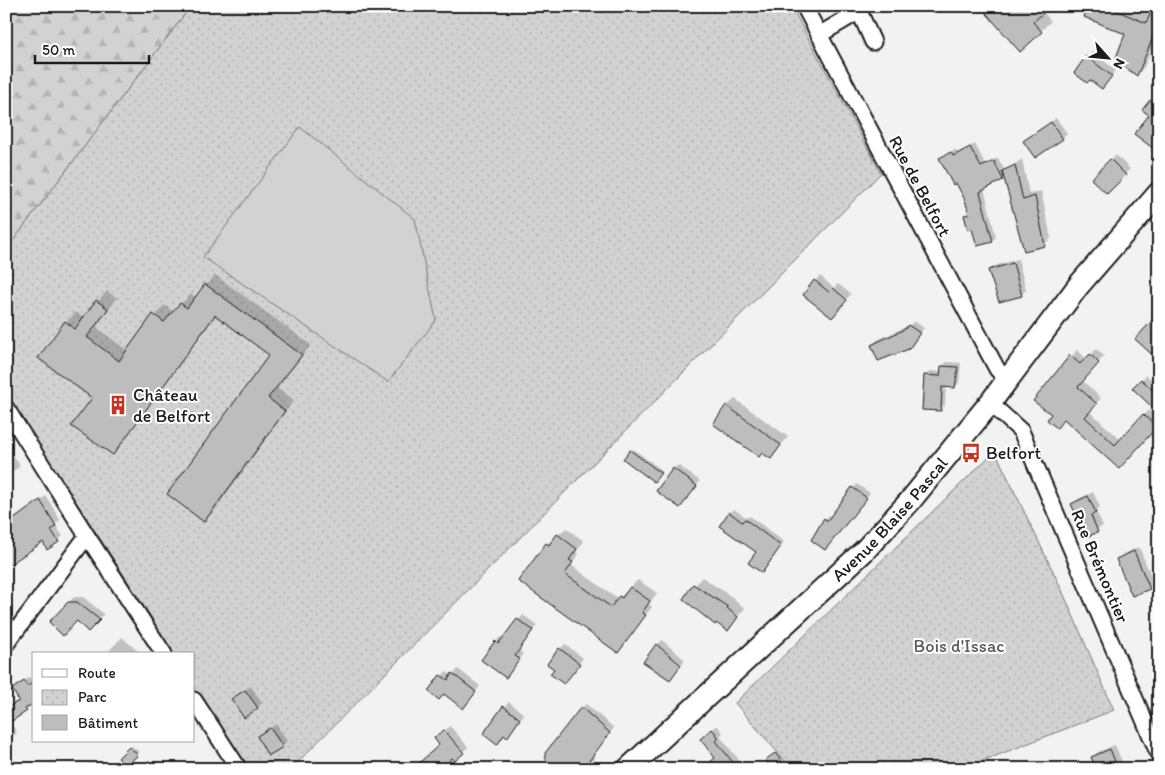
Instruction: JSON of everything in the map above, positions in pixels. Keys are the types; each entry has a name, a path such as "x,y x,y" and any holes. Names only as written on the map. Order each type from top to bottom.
{"main road":[{"name":"Avenue Blaise Pascal","path":"628,769 865,550 910,501 990,403 1079,285 1159,194"}],"street":[{"name":"Rue de Belfort","path":"804,6 997,369 1007,380"},
{"path":"819,35 851,11 858,11 873,42"},
{"name":"Rue Brémontier","path":"990,403 1021,431 1159,755"},
{"path":"6,408 163,652"},
{"path":"6,644 87,536"},
{"path":"195,702 239,769"}],"green space":[{"path":"6,6 191,6 6,250"},
{"path":"191,6 791,6 881,173 291,769 248,769 195,696 195,652 163,652 151,617 6,394 6,250"},
{"path":"300,127 415,219 436,320 388,382 203,257"},
{"name":"Bois d'Issac","path":"995,451 1061,588 1114,710 962,769 792,769 735,703"}],"building":[{"path":"980,6 1051,6 1033,22 1042,32 1020,52"},
{"path":"1088,6 1106,6 1146,23 1154,6 1159,6 1159,23 1137,76 1115,60 1125,34 1084,17"},
{"path":"1086,56 1112,76 1102,89 1090,80 1087,83 1074,73"},
{"path":"1150,100 1157,106 1159,103 1159,143 1154,149 1134,134 1149,115 1142,110"},
{"path":"1051,122 1063,139 1035,158 1023,141"},
{"path":"970,147 981,167 994,161 1003,180 980,192 993,242 977,246 972,229 968,230 964,215 969,214 965,200 956,183 953,185 939,158 951,152 953,156"},
{"path":"1110,159 1126,175 1107,194 1091,179"},
{"path":"1015,165 1023,200 1035,196 1045,246 1024,251 1002,171"},
{"path":"1013,263 1022,296 999,302 988,270"},
{"path":"814,280 829,292 833,288 847,300 832,318 803,295"},
{"name":"Château de Belfort","path":"205,284 302,355 268,398 285,411 204,522 167,494 269,355 215,315 113,455 71,426 92,398 38,358 65,321 75,329 96,300 108,309 87,337 119,361 153,314 164,322 180,303 187,308"},
{"path":"1159,313 1159,361 1135,339"},
{"path":"908,325 920,333 909,349 878,361 871,345 905,329"},
{"path":"1090,354 1099,363 1078,387 1097,404 1085,417 1115,445 1143,414 1157,427 1119,469 1064,419 1057,428 1047,420 1051,414 1033,401 1070,355 1080,364"},
{"path":"941,366 958,367 955,388 942,387 941,411 922,410 924,375 940,376"},
{"path":"1141,379 1159,396 1159,400 1152,407 1132,388"},
{"path":"726,405 781,445 771,459 762,453 759,457 713,424"},
{"path":"630,450 661,473 654,482 623,459"},
{"path":"673,468 697,486 680,508 656,491"},
{"path":"852,487 867,498 825,550 811,540 824,518 827,521"},
{"path":"1088,496 1096,513 1091,515 1098,532 1087,537 1071,504"},
{"path":"40,500 56,526 51,530 59,542 47,550 43,542 6,567 6,525"},
{"path":"729,512 742,522 745,519 781,546 762,573 748,563 756,552 719,526"},
{"path":"557,534 577,549 569,560 573,562 565,574 611,607 619,596 622,598 630,587 650,601 642,613 646,615 618,653 518,581 546,543 549,545"},
{"path":"1134,551 1150,589 1132,596 1116,559"},
{"path":"693,584 728,607 738,617 728,631 716,623 715,625 683,599"},
{"path":"68,602 77,602 100,620 88,632 77,621 63,636 49,622"},
{"path":"517,619 533,630 515,656 520,659 506,678 481,660 495,641 498,644"},
{"path":"656,644 681,665 670,680 643,662"},
{"path":"559,648 580,664 564,684 550,674 554,669 547,664"},
{"path":"452,673 476,692 463,709 444,694 439,700 428,691 440,675 448,680"},
{"path":"24,681 27,686 32,683 32,704 25,709 27,711 6,725 6,708 19,701 12,689"},
{"path":"245,690 258,708 244,718 231,699"},
{"path":"503,706 520,719 507,738 504,735 497,745 483,734"},
{"path":"581,707 610,733 589,761 599,769 557,769 546,760 545,753"},
{"path":"270,728 283,747 268,756 257,736"},
{"path":"712,729 719,738 716,741 738,769 702,769 715,758 700,739"},
{"path":"444,730 464,753 455,761 452,758 440,769 426,769 420,762 439,745 434,738"},
{"path":"129,747 138,755 126,766 118,758"},
{"path":"1110,749 1118,769 1096,769 1091,757"},
{"path":"775,753 783,763 772,769 765,760"}],"place":[{"name":"Château de Belfort","path":"118,405"},
{"name":"Belfort","path":"971,453"}]}
